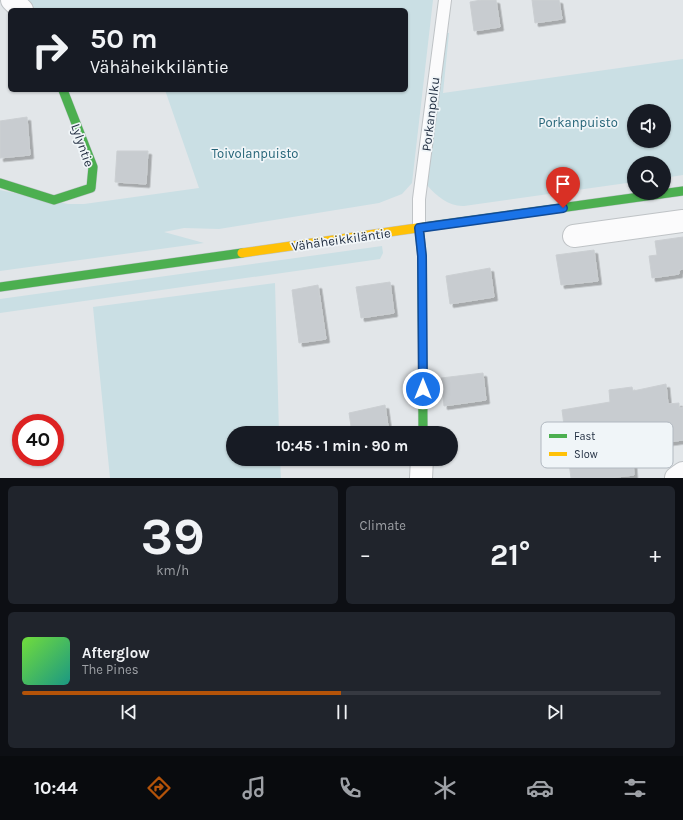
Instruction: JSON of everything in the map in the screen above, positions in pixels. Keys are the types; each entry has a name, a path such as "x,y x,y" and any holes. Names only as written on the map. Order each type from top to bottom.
{"street":[{"path":"12,0 20,8"},
{"name":"Lylyntie","path":"0,183 54,200 91,188 93,167 64,92"},
{"name":"Vähäheikkiläntie","path":"0,287 683,191"},
{"path":"574,236 683,222"},
{"path":"419,228 422,256 423,426"},
{"path":"422,466 422,478"},
{"path":"676,478 683,473"}],"lane":[{"name":"Porkanpolku","path":"419,228 419,199 445,0"}],"green space":[{"name":"Toivolanpuisto","path":"25,0 433,0 412,183 402,194 379,203 219,229 184,228 164,232 204,243 0,271 0,190 68,204 84,204 199,188 166,92 408,92 408,8 33,8"},
{"name":"Porkanpuisto","path":"446,33 449,33 443,93 683,59 683,175 671,177 671,156 627,156 627,183 464,206 449,203 439,197 427,185"},
{"path":"382,246 383,253 380,259 0,313 0,299"},
{"path":"275,283 279,426 226,426 226,466 280,466 281,478 110,478 93,307"}],"building":[{"path":"496,0 500,27 474,31 470,2"},
{"path":"532,0 559,0 562,19 535,23"},
{"path":"27,117 30,155 0,158 0,121"},
{"path":"117,151 148,151 146,184 115,182"},
{"path":"683,237 683,269 679,270 679,274 652,278 649,256 657,255 655,241"},
{"path":"594,250 598,281 561,285 556,255"},
{"path":"490,268 494,297 450,304 446,276"},
{"path":"390,282 394,313 361,318 356,287"},
{"path":"318,285 326,339 299,343 292,290"},
{"path":"483,373 486,400 444,406 441,378"},
{"path":"666,384 668,404 679,403 679,408 683,408 683,440 673,441 673,422 564,422 562,410 610,402 609,390 632,387 633,391"},
{"path":"385,405 388,426 351,426 349,413"},
{"path":"570,468 634,468 634,475 609,478 571,478"}],"traffic: fast":[{"path":"0,183 54,200 91,188 93,167 64,92"},
{"path":"424,227 683,191"},
{"path":"419,228 422,256 423,426"},
{"path":"0,287 242,253"}],"traffic: slow":[{"path":"242,253 424,227"}],"route":[{"path":"423,389 422,256 419,228 563,208"}]}
